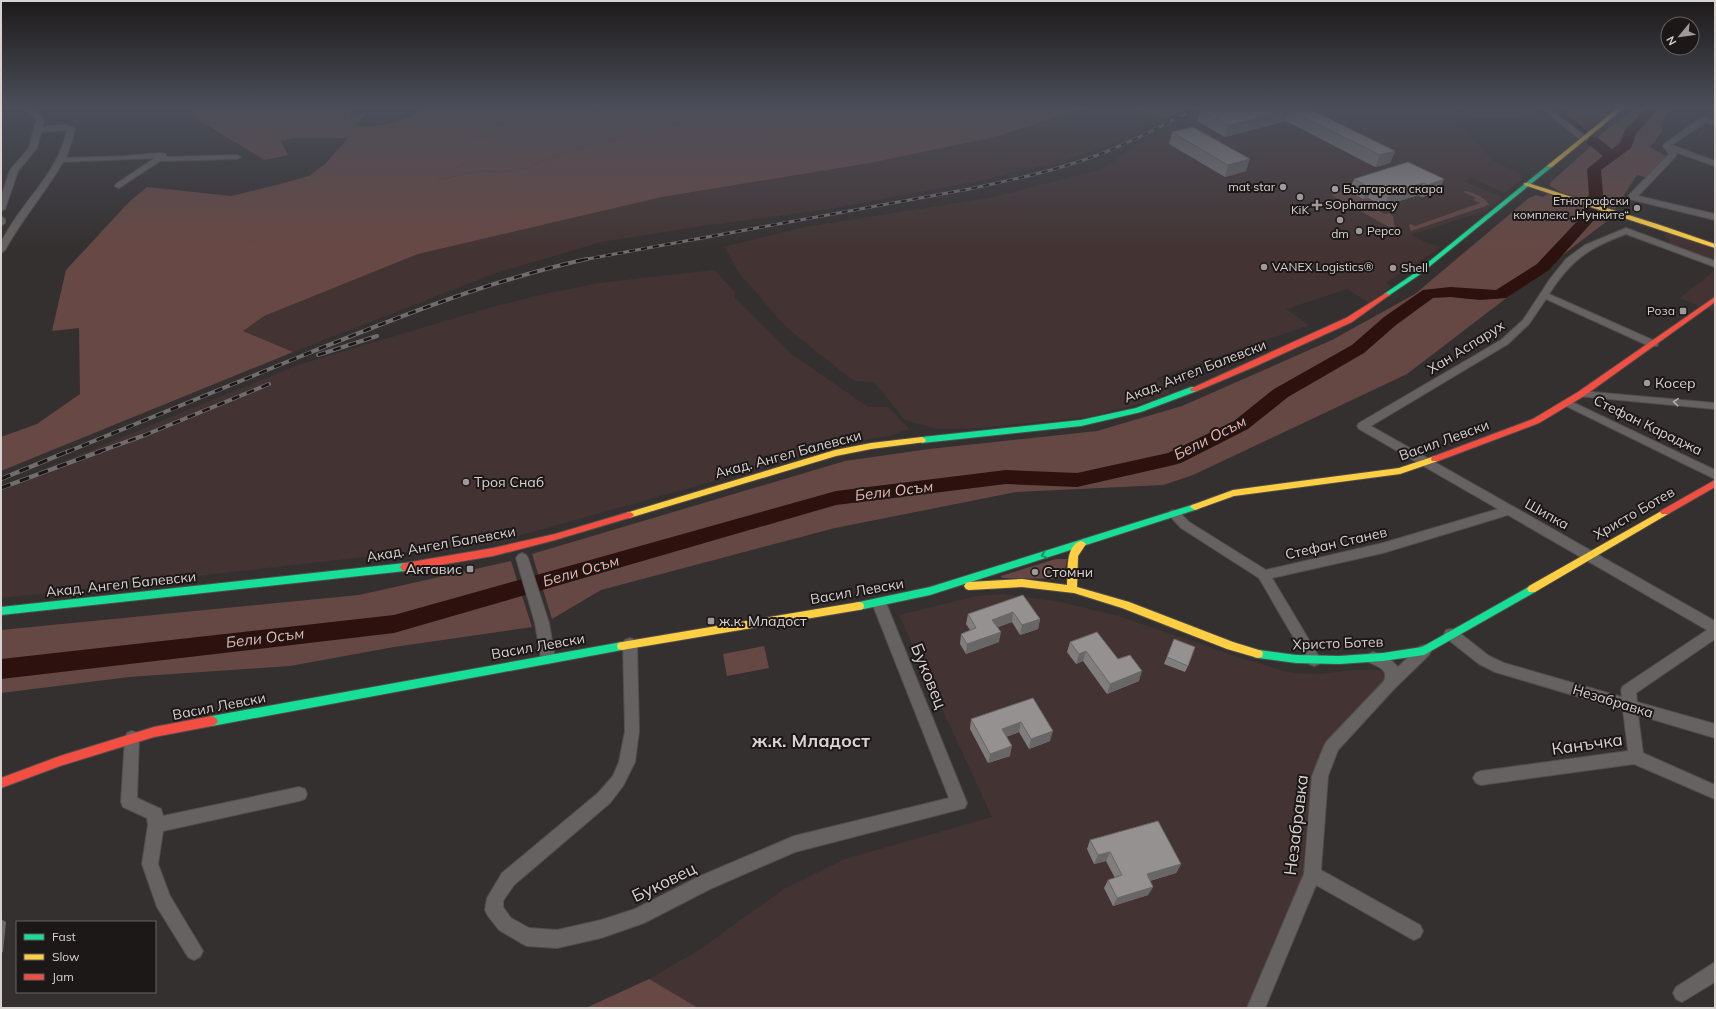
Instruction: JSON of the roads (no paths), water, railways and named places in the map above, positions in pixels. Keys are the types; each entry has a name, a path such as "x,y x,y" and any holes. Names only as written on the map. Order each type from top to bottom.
{"street":[{"path":"1,209 14,170 27,155"},
{"path":"1,250 17,222 34,200 62,155"},
{"path":"60,160 160,155"},
{"path":"119,186 159,160 163,157 162,155"},
{"name":"Акад. Ангел Балевски","path":"1,611 394,569 449,560 493,552 555,537 835,453 886,444 1081,423 1131,412 1181,394 1246,367 1349,320 1426,267 1562,155"},
{"path":"1672,155 1632,197 1715,217"},
{"path":"1691,155 1715,164"},
{"path":"159,160 237,157"},
{"path":"1526,184 1714,246"},
{"name":"Хан Аспарух","path":"1426,463 1362,426 1489,351 1517,332 1533,314 1544,294 1560,271 1571,258 1588,246 1626,231 1715,264"},
{"path":"1544,294 1653,344"},
{"name":"Васил Левски","path":"1,783 60,761 154,732 548,658 879,603 930,591 1174,514 1233,493 1400,471 1426,463 1536,421 1568,403 1715,299"},
{"path":"1704,308 1715,313"},
{"path":"1581,394 1715,406"},
{"name":"Стефан Караджа","path":"1568,403 1715,475"},
{"name":"Шипка","path":"1426,463 1715,628"},
{"name":"Христо Ботев","path":"930,591 966,586 1001,584 1054,586 1128,607 1254,653 1285,659 1314,660 1371,657 1424,651 1451,634 1715,483"},
{"name":"Стефан Станев","path":"1264,575 1383,548 1509,510"},
{"path":"1174,514 1185,525 1264,575 1314,660"},
{"path":"1072,590 1073,555 1081,544"},
{"path":"522,558 542,623 548,658"},
{"name":"Буковец","path":"630,644 632,731 627,762 618,781 604,798 508,879 495,898 494,910 505,924 527,937 557,939 601,929 638,916 704,883 794,844 959,803 879,603"},
{"path":"1636,757 1628,690 1715,632"},
{"name":"Незабравка","path":"1451,634 1492,665 1715,731"},
{"name":"Незабравка","path":"1256,1008 1312,874 1320,776 1332,746 1389,685 1424,651"},
{"path":"1371,657 1385,663 1392,670 1393,676 1389,685"},
{"path":"132,738 129,802 155,814 156,825 150,864 162,901 194,951"},
{"name":"Канъчка","path":"1481,778 1636,757 1715,792"},
{"path":"156,825 299,794"},
{"path":"1312,874 1414,931"},
{"path":"1682,994 1715,971"}],"waterway":[{"name":"Бели Осъм","path":"1,669 394,624 836,498 1006,477 1077,480 1174,458 1241,425 1281,393 1358,349 1390,321 1429,293 1450,292 1500,295 1543,267 1589,217 1596,194 1594,169 1612,156"}],"railway":[{"path":"586,259 969,189 1033,175 1097,155"},
{"path":"67,452 405,315 513,278 586,259"},
{"path":"318,355 377,336"},
{"path":"98,452 145,435 269,384"},
{"path":"1,479 69,451"},
{"path":"1,488 101,451"}],"place":[{"name":"mat star","path":"1283,187"},
{"name":"Българска скара","path":"1335,189"},
{"name":"KiK","path":"1300,197"},
{"name":"SOpharmacy","path":"1317,205"},
{"name":"Етнографски комплекс „Нунките“","path":"1637,208"},
{"name":"dm","path":"1340,220"},
{"name":"Pepco","path":"1359,231"},
{"name":"VANEX Logistics®","path":"1264,267"},
{"name":"Shell","path":"1393,268"},
{"name":"Роза","path":"1683,311"},
{"name":"Косер","path":"1647,383"},
{"name":"Троя Снаб","path":"466,482"},
{"name":"Актавис","path":"470,569"},
{"name":"Стомни","path":"1035,572"},
{"name":"ж.к. Младост","path":"711,621"}],"district":[{"name":"ж.к. Младост","path":"811,741"}]}
